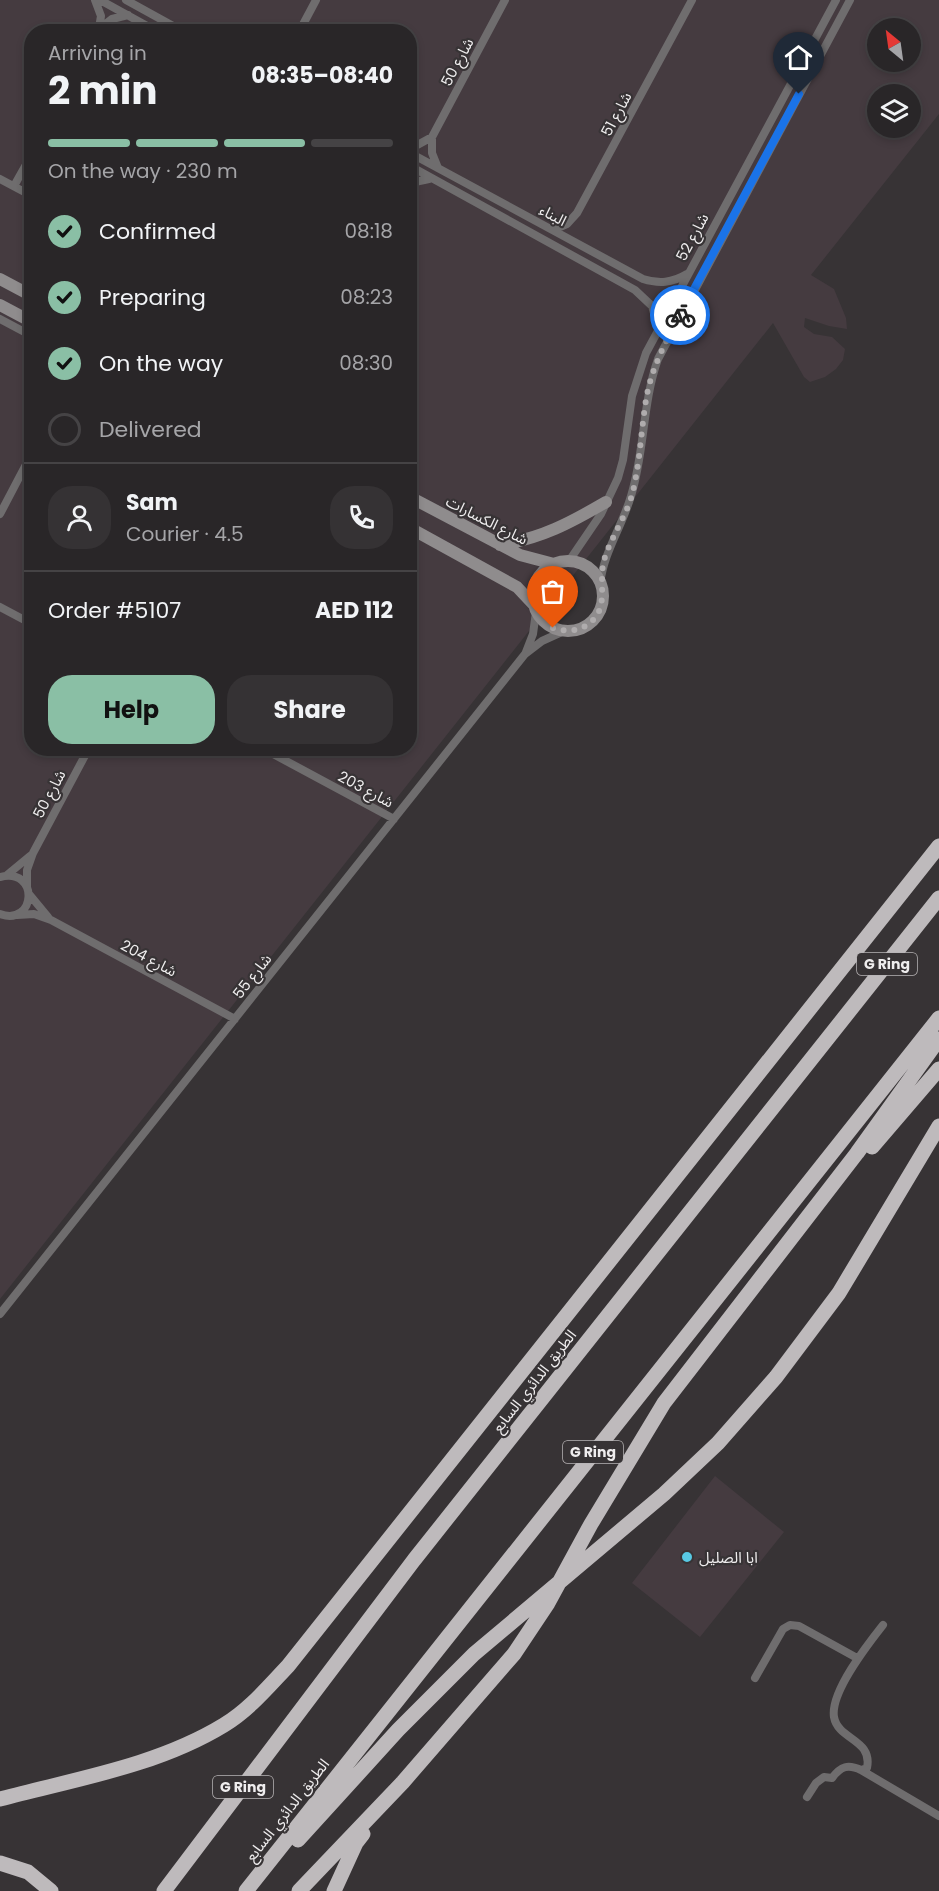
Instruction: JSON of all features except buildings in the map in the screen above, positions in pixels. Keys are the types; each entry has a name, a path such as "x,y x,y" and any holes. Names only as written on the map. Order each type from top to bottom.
{"highway":[{"path":"0,1799 173,1752 226,1724 257,1698 288,1666 939,846"},
{"name":"الطريق الدائري السابع","path":"164,1891 414,1560 939,898"},
{"name":"الطريق الدائري السابع","path":"247,1889 939,1018"},
{"path":"299,1891 403,1782 514,1654 548,1603 591,1524 664,1403 812,1213 939,1039"},
{"path":"812,1213 909,1106 939,1069"},
{"path":"247,1889 285,1854 398,1730 474,1654 664,1494 718,1443 776,1377 839,1293 939,1126"},
{"path":"334,1891 356,1843 403,1782"},
{"path":"0,1863 28,1872 51,1891"}],"street":[{"path":"95,0 101,16 99,24"},
{"path":"100,0 144,24"},
{"path":"126,0 134,2 171,24"},
{"path":"303,24 316,0"},
{"name":"شارع 50","path":"432,137 505,0"},
{"name":"شارع 51","path":"553,231 567,224 577,213 692,0"},
{"name":"شارع 52","path":"569,561 601,513 623,460 632,396 638,374 658,328 836,0"},
{"name":"شارع 52","path":"600,584 605,558 631,497 646,400 658,359 850,0"},
{"path":"106,24 112,19 128,15"},
{"path":"417,147 432,137"},
{"path":"432,137 432,153 438,168"},
{"name":"البناء","path":"417,155 643,279 652,282 670,282 688,274"},
{"path":"14,186 24,168"},
{"name":"البناء","path":"417,170 635,290 652,306 658,328"},
{"path":"0,179 24,192"},
{"path":"417,182 432,179"},
{"path":"0,279 24,292"},
{"path":"0,305 24,318"},
{"path":"0,319 24,332"},
{"path":"0,514 24,468"},
{"name":"شارع الكسارات","path":"417,501 520,555 554,564 569,561"},
{"path":"500,545 529,540 564,526 606,502"},
{"path":"417,532 517,587 535,608 543,622 564,631 585,627 595,617 603,598 597,576 585,566 569,561"},
{"path":"535,608 534,585 539,576 554,564"},
{"path":"0,608 24,620"},
{"name":"شارع 55","path":"525,654 533,634 535,608"},
{"name":"شارع 55","path":"0,1314 525,654 542,641 564,631"},
{"name":"شارع 50","path":"28,891 27,870 33,853 85,756"},
{"name":"شارع 203","path":"276,756 394,819"},
{"name":"شارع 50","path":"4,876 33,853"},
{"name":"شارع 204","path":"4,876 19,878 51,920"},
{"path":"0,923 26,906 28,891"},
{"name":"شارع 204","path":"0,914 34,914 51,920 235,1019"},
{"path":"755,1678 783,1629 790,1625 799,1626 857,1658"},
{"path":"861,1770 867,1768 869,1760 863,1747 840,1729 834,1717 837,1699 857,1658 883,1625"},
{"path":"807,1797 824,1777 832,1778 841,1768 851,1765 939,1816"}],"shaded area":[{"path":"0,0 939,0 939,114 921,137 921,84 867,84 867,138 920,138 811,275 834,289 846,318 847,329 805,318 804,327 814,334 832,337 845,349 843,360 825,377 810,382 804,377 773,323 0,1299"},
{"path":"715,1476 784,1532 700,1637 632,1583"}],"way so far":[{"path":"553,628 571,631 585,627 602,605 600,584 605,558 629,503 635,482 651,379 658,359 680,315"}],"place":[{"name":"ابا الصليل","path":"687,1557"}],"route":[{"path":"680,315 799,94"}]}
